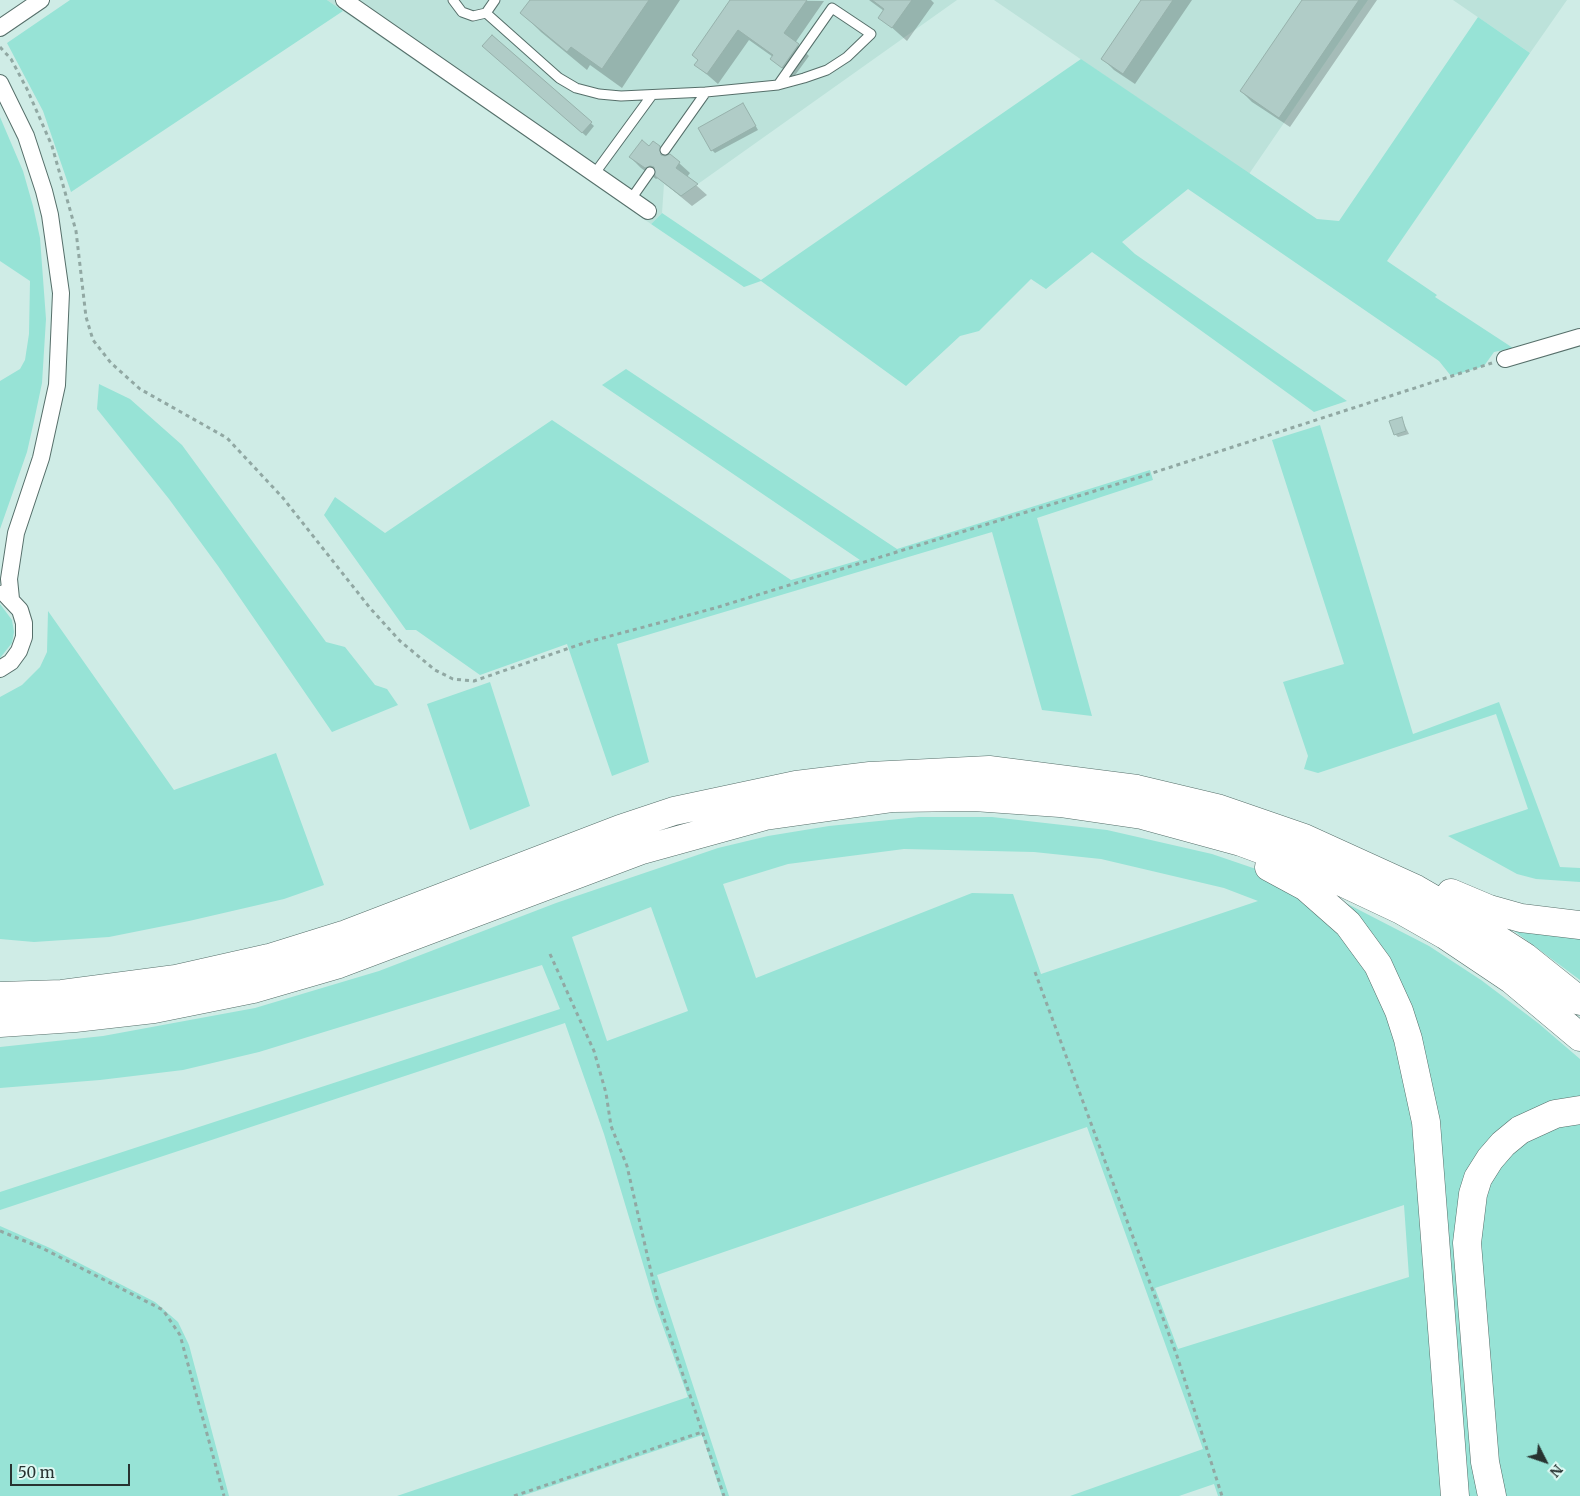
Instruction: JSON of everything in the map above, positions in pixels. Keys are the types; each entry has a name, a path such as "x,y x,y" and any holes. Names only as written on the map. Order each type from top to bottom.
{"highway":[{"path":"0,996 62,994 176,979 269,958 346,934 620,829 674,811 805,784 870,776 990,770 1080,780 1186,800 1257,820 1304,838 1408,885 1454,911 1525,957 1580,1001"},
{"path":"0,1023 75,1018 154,1009 253,989 339,964 642,850 765,816 893,798 974,797 1060,803 1142,815 1197,829 1269,852 1314,869 1401,910 1445,935 1512,980 1580,1037"},
{"path":"1142,815 1166,832 1264,865 1306,888 1326,903 1358,936 1378,965 1396,1003 1416,1070 1426,1122 1455,1496"},
{"path":"1304,838 1326,836 1340,839 1468,901 1489,908 1538,921 1580,925"},
{"path":"0,984 62,994"},
{"path":"0,1037 98,1028 154,1009"},
{"path":"1492,1496 1484,1462 1467,1243 1473,1194 1478,1178 1490,1159 1503,1144 1520,1130 1555,1114 1580,1110"}],"street":[{"path":"0,28 41,0"},
{"path":"344,0 648,211"},
{"path":"0,83 26,136 44,191 50,215 61,293 59,360 52,411 40,458 16,533 6,594 20,610 24,623 24,638 19,651 11,662 0,670"},
{"path":"1505,359 1580,337"},
{"path":"0,559 16,533"}],"lane":[{"path":"453,0 457,7 465,14 473,16 486,12 495,0"},
{"path":"486,12 559,78 576,88 600,94 652,95 778,85 827,70 847,57 871,34 832,8 778,85"},
{"path":"665,150 706,92"},
{"path":"595,173 652,95"},
{"path":"631,199 650,172"}],"path":[{"path":"93,340 111,363 140,389 227,438 283,498 370,608 400,641 435,670 453,679 474,681 584,643 715,608 1128,481 1505,359"},
{"path":"550,954 594,1052 606,1093 611,1126 627,1166 657,1298 724,1496"},
{"path":"1035,972 1176,1356 1222,1496"},
{"path":"0,1231 42,1248 163,1310 180,1334 224,1496"},
{"path":"514,1496 702,1432"}],"shaded area":[{"path":"327,0 957,0 681,196 664,184 662,213 651,224"},
{"path":"994,0 1368,0 1249,174"},
{"path":"1453,0 1567,0 1530,53"}],"green space":[{"path":"70,0 327,0 343,11 71,192 43,111 7,43"},
{"path":"1478,17 1530,53 1387,261 1437,295 1435,297 1513,348 1494,352 1484,366 1451,376 1439,361 1188,189 1122,242 1135,254 1347,401 1314,412 1092,252 1046,289 1031,279 979,331 960,336 906,386 761,281 744,287 651,224 662,213 761,280 1081,59 1317,219 1339,221"},
{"path":"0,117 23,171 33,206 40,238 46,319 42,383 34,421 27,452 0,529 0,381 20,369 25,360 29,334 30,281 0,261"},
{"path":"626,369 897,549 1150,470 1153,480 1037,518 1092,716 1042,710 992,532 617,644 649,762 612,776 567,644 480,675 416,630 406,630 324,515 335,497 385,533 552,420 791,580 860,560 602,385"},
{"path":"99,384 130,399 182,445 326,642 345,647 375,685 387,689 398,705 332,732 218,566 169,499 97,409"},
{"path":"1320,425 1413,734 1499,702 1560,867 1580,868 1580,882 1536,879 1517,874 1448,836 1528,809 1496,714 1318,773 1304,769 1308,756 1283,682 1344,664 1272,440"},
{"path":"0,604 12,620 14,632 12,643 0,658"},
{"path":"48,611 174,790 276,753 324,885 284,899 109,937 34,942 0,939 0,697 22,685 40,667 47,652"},
{"path":"490,682 530,806 470,830 427,704"},
{"path":"919,817 992,817 1107,830 1212,854 1256,869 1329,915 1369,966 1408,1071 1447,1496 1218,1496 1214,1484 1179,1496 1070,1496 1203,1449 1087,1127 657,1275 729,1496 722,1496 702,1435 522,1496 397,1496 688,1397 655,1304 604,1134 565,1023 0,1210 0,1192 560,1009 542,965 259,1052 183,1070 100,1080 0,1088 0,1047 103,1036 255,1008 379,971 556,903 718,848 768,836 829,826","holes":["904,849 1034,852 1101,859 1224,888 1258,901 1041,974 1013,894 972,893 756,978 723,884 788,864","651,907 688,1011 607,1041 572,937","1404,1205 1409,1277 1178,1349 1155,1288"]},
{"path":"1334,897 1429,946 1481,980 1538,1023 1580,1059 1580,1101 1471,1173 1482,1496 1463,1496 1430,1090"},
{"path":"1506,925 1580,934 1580,980"},
{"path":"1580,1119 1580,1496 1500,1496 1475,1240 1482,1189 1514,1144"},
{"path":"0,1226 50,1248 155,1302 178,1322 189,1345 229,1496 0,1496"}],"building":[{"path":"530,0 649,0 602,69 571,47 567,52 520,13"},
{"path":"730,0 807,0 784,33 799,44 782,68 770,59 773,55 738,30 707,74 694,65 698,60 692,55"},
{"path":"872,0 912,0 892,28 878,18 884,9"},
{"path":"1141,0 1173,0 1123,74 1101,59"},
{"path":"1302,0 1359,0 1279,118 1240,91"},
{"path":"492,35 592,122 582,133 482,46"},
{"path":"743,103 756,126 711,151 698,128"},
{"path":"642,140 649,146 653,141 660,146 661,155 670,154 680,162 676,168 698,184 681,196 655,176 654,167 645,168 629,157"},
{"path":"1402,417 1406,431 1394,435 1389,421"}]}
